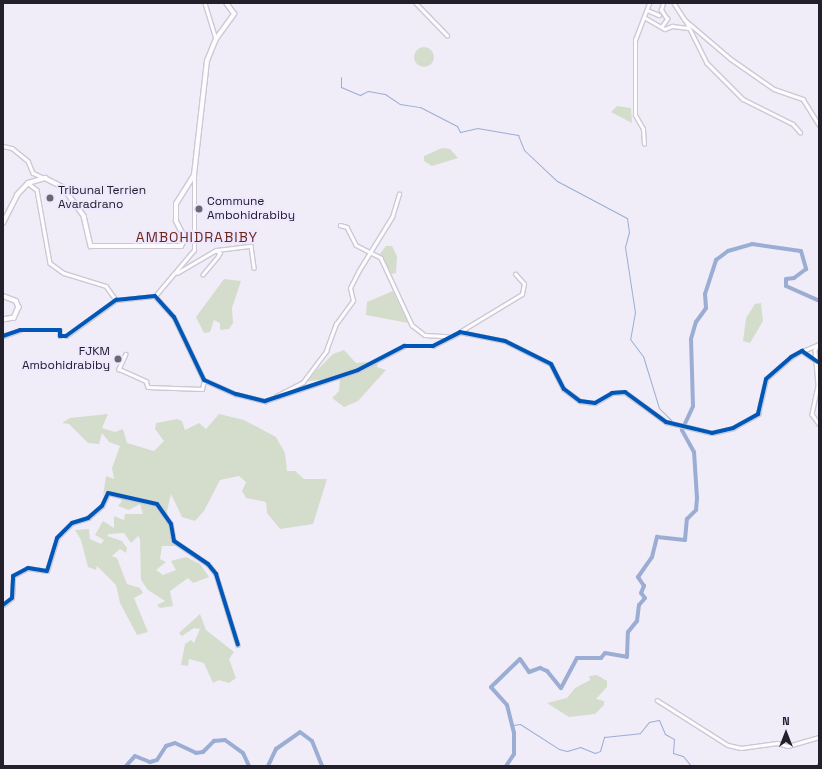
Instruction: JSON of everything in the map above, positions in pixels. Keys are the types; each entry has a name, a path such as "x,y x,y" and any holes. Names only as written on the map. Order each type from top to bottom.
{"main road":[{"path":"3,223 7,210 28,183 45,178 63,187 84,216 91,246 175,248 185,238 176,221 176,204 194,175 207,61 216,39 234,14 226,3"},
{"path":"3,296 16,301 19,307 14,318 3,320"}],"street":[{"path":"205,3 216,39"},
{"path":"416,3 447,35"},
{"path":"644,144 643,129 635,115 635,40 649,3"},
{"path":"662,26 667,19 661,10 663,3"},
{"path":"674,3 685,20 707,63 743,100 793,124 800,132"},
{"path":"646,10 659,15"},
{"path":"644,17 662,26 688,28"},
{"path":"685,20 774,89 803,100 819,125"},
{"path":"3,146 12,148 28,161 33,173 45,178"},
{"path":"3,336 20,330 60,330 60,336 66,336 116,300 155,296 194,250 194,175"},
{"path":"28,183 37,190 50,263 64,273 106,286 116,300"},
{"path":"270,398 303,382 320,361 338,321 353,301 350,288 370,251 392,217 399,194"},
{"path":"340,225 347,227 356,245 370,251 385,264 412,325 425,334 448,337"},
{"path":"175,273 216,250 251,246 254,268"},
{"path":"203,275 218,257 220,253 216,250"},
{"path":"204,380 236,394 270,398 358,370 404,346 433,346 460,332 522,294 524,284 515,274"},
{"path":"126,354 119,369 146,381 148,387 202,388 204,380 174,317 155,296"},
{"path":"460,332 505,341 551,364 564,389 580,401 600,401 612,393 625,392 644,409 681,425 721,433 758,414 766,379 802,351 818,345 818,386 812,414 819,424"},
{"path":"802,351 818,362"},
{"path":"3,606 12,598 13,576 28,568 47,571 58,538 72,522 88,518 102,506 108,493 157,504 171,524 174,541 208,564 216,574 238,645"},
{"path":"657,700 728,746 741,748 777,743 788,746 819,737"}],"green space":[{"path":"424,47 431,50 434,57 431,64 424,67 417,64 414,57 417,50"},
{"path":"617,106 631,108 632,123 611,112"},
{"path":"442,148 450,149 458,158 432,166 424,161 424,156"},
{"path":"386,246 392,246 397,256 396,273 392,274 379,255"},
{"path":"224,279 241,281 232,308 233,323 229,329 220,330 220,323 214,320 210,332 204,333 196,317"},
{"path":"393,291 408,323 366,315 367,302"},
{"path":"761,303 763,321 750,343 743,341 746,318 755,304"},
{"path":"344,350 356,363 378,361 377,367 386,370 358,401 344,407 332,398 339,391 340,379 306,381 333,354"},
{"path":"108,414 102,428 115,432 123,429 127,443 154,451 164,441 155,429 156,423 177,419 182,421 185,430 199,423 206,429 219,414 244,420 276,437 285,453 287,471 295,471 304,479 327,479 313,524 280,529 267,513 266,502 246,498 242,491 246,482 239,476 220,480 204,511 195,521 182,517 171,494 167,511 175,546 162,546 160,559 166,562 156,570 163,575 176,570 171,561 186,557 200,564 209,577 193,583 188,578 170,591 173,606 160,608 157,605 165,601 148,590 141,580 140,539 138,536 131,543 124,533 109,534 107,536 122,541 127,548 126,553 120,549 112,556 117,558 127,584 140,588 143,593 134,598 148,632 137,635 120,603 116,585 97,566 96,570 88,567 81,540 75,530 89,529 90,539 101,544 104,540 95,535 103,521 114,528 114,516 124,520 125,514 143,514 140,504 129,510 118,506 122,501 116,494 106,491 103,496 106,476 114,479 112,468 120,446 109,442 102,433 99,444 88,443 69,424 62,423 70,418"},
{"path":"200,614 206,630 234,652 229,659 236,678 229,683 219,680 213,683 204,663 189,659 188,666 181,665 185,644 191,640 194,643 200,629 194,628 182,636 179,633"},
{"path":"597,675 607,681 607,687 596,699 604,701 604,705 595,714 569,717 547,703 567,698 575,688 590,680 589,676"}],"waterway":[{"path":"341,77 341,87 360,95 368,91 385,94 400,104 420,107 457,126 460,132 477,128 518,135 524,150 557,181 627,218 629,232 625,247 635,312 630,339 643,356 659,408 673,422"},
{"path":"506,766 514,754 514,733 507,705 491,687 520,659 529,672 540,668 547,671 561,688 577,658 601,658 605,653 627,657 628,632 637,621 639,605 645,598 641,593 644,586 638,577 652,557 657,537 685,540 687,519 696,510 697,498 694,452 682,430 693,406 691,339 696,322 706,308 705,294 716,260 728,251 752,244 801,251 806,269 794,278 786,279 786,286 819,301"},
{"path":"678,424 683,425"},
{"path":"513,725 520,724 559,749 567,751 580,747 595,753 600,751 604,737 640,733 649,722 659,720 665,734 674,739 673,753 683,756 691,766"},
{"path":"268,766 276,749 300,732 312,741 322,766"},
{"path":"126,766 135,756 150,762 157,760 166,746 175,743 196,753 203,752 214,741 225,740 243,753 249,766"},
{"path":"815,766 819,762"}],"cycle path":[{"path":"3,336 20,330 60,330 60,336 66,336 116,300 155,296 174,317 204,380 236,394 265,401 358,370 404,346 433,346 460,332 505,341 551,364 564,389 580,401 595,403 612,393 625,392 666,422 712,433 733,428 758,414 766,379 791,357 802,351 818,362"},
{"path":"3,605 12,598 13,576 28,568 47,571 57,538 72,523 88,518 102,506 108,493 157,504 171,524 174,541 208,564 216,574 238,645"}],"place":[{"name":"Tribunal Terrien Avaradrano","path":"50,198"},
{"name":"Commune Ambohidrabiby","path":"199,209"},
{"name":"FJKM Ambohidrabiby","path":"118,359"}],"district":[{"name":"AMBOHIDRABIBY","path":"197,237"}]}
